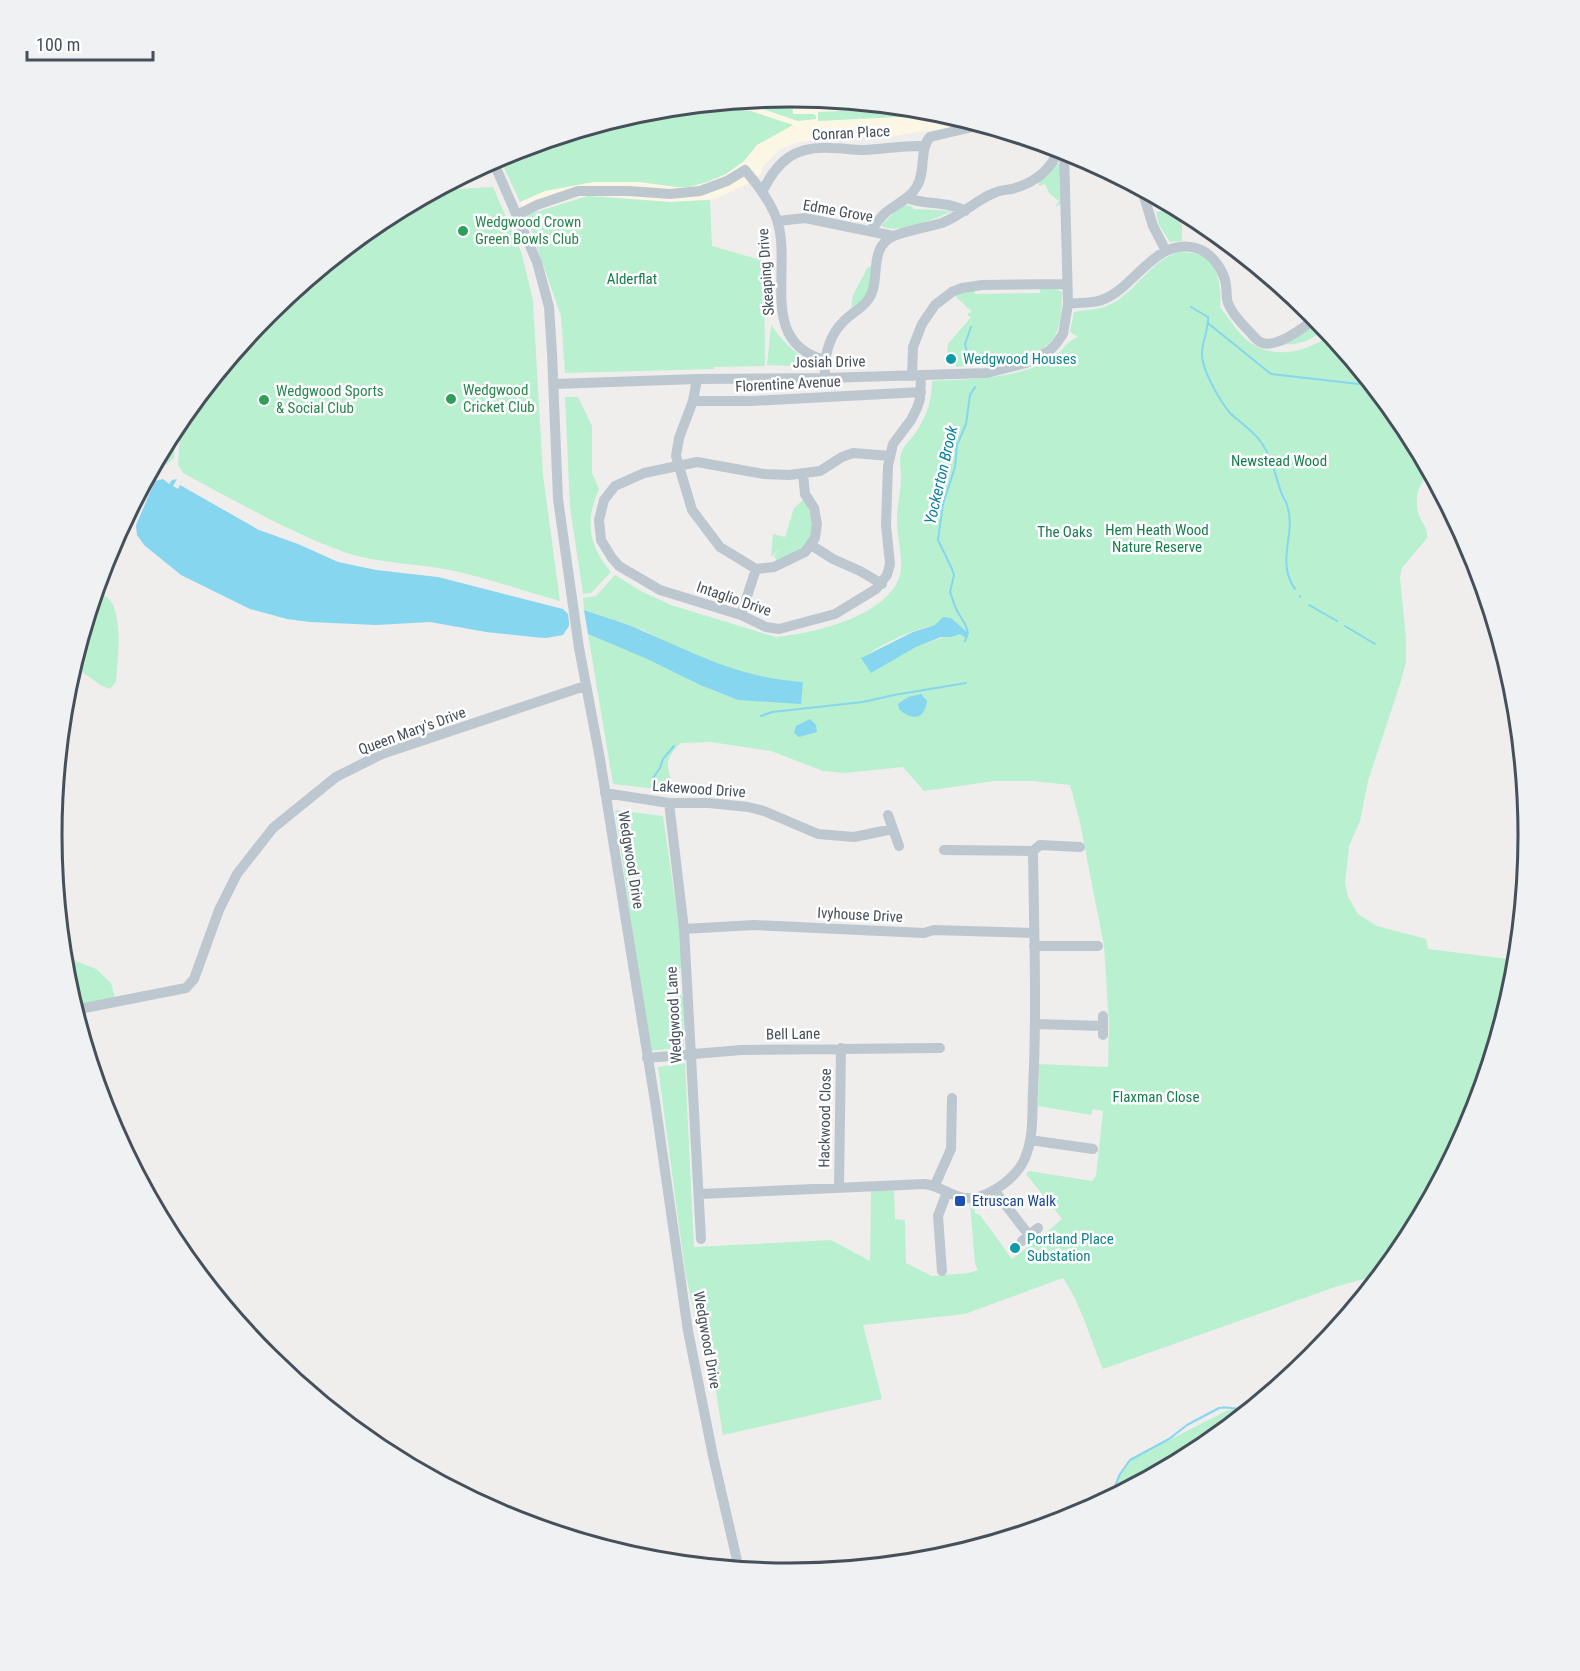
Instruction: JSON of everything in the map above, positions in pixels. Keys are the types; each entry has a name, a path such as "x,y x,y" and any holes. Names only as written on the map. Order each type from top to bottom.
{"street":[{"path":"870,231 886,212 917,188 925,146 930,137 965,129"},
{"name":"Conran Place","path":"762,192 771,172 779,164 789,156 805,150 829,147 858,150 908,145 925,146"},
{"path":"825,378 828,346 843,322 868,300 873,290 878,253 883,245 893,236 944,222 992,194 1033,181 1050,165 1054,157"},
{"name":"Josiah Drive","path":"554,384 987,373 1026,363 1049,351 1063,334 1068,304 1064,160"},
{"name":"Wedgwood Drive","path":"496,169 537,262 549,307 558,499 585,686 605,793 656,1108 688,1331 737,1562"},
{"name":"Skeaping Drive","path":"517,215 537,205 578,191 629,190 670,194 700,191 727,181 745,170 762,192 778,221 782,253 785,328 795,344 812,356 825,360"},
{"path":"907,198 918,202 958,207 965,211"},
{"path":"1145,200 1153,226 1166,251"},
{"name":"Edme Grove","path":"778,221 805,218 893,236"},
{"path":"1068,304 1096,302 1109,297 1158,255 1177,247 1187,247 1197,248 1211,257 1223,275 1227,303 1240,322 1260,342 1267,344 1284,339 1308,323"},
{"path":"811,546 833,560 860,571 882,584 887,575 890,564 886,525 890,456 893,444 917,408 921,392 916,376 914,347 922,324 935,305 952,292 962,288 982,285 1067,284"},
{"path":"697,379 693,401 679,438 676,456 692,510 720,547 756,569 763,570 799,557 811,546 818,524 814,508 805,494 803,474"},
{"name":"Florentine Avenue","path":"693,401 751,401 921,392"},
{"name":"Intaglio Drive","path":"882,584 864,598 835,614 780,629 766,627 741,615 660,590 619,566 601,540 599,520 604,500 615,486 644,473 679,465 697,462 764,474 803,474 820,471 853,453 890,456"},
{"path":"741,615 756,569"},
{"name":"Queen Mary's Drive","path":"82,1008 186,988 194,979 219,910 237,874 273,828 336,777 382,754 585,686"},
{"name":"Lakewood Drive","path":"605,793 669,803 709,803 748,807 764,811 818,834 867,836 893,829"},
{"name":"Wedgwood Lane","path":"669,803 684,929 700,1194 695,1226 701,1239"},
{"path":"888,815 899,846"},
{"path":"944,850 1033,851 1040,845 1080,847"},
{"path":"700,1194 925,1184 936,1185 947,1192 972,1198 994,1190 1021,1167 1030,1140 1035,1024 1033,851"},
{"name":"Ivyhouse Drive","path":"684,929 754,926 924,933 934,930 1035,933"},
{"path":"1034,946 1098,946"},
{"path":"1035,1024 1103,1026"},
{"name":"Hackwood Close","path":"839,1187 841,1048"},
{"name":"Bell Lane","path":"647,1058 741,1050 940,1048"},
{"path":"936,1185 951,1149 952,1098"},
{"path":"1030,1140 1093,1149"},
{"path":"994,1190 1030,1235"},
{"path":"939,1268 938,1216 947,1192"}],"shaded area":[{"path":"790,107 885,113 955,126 892,136 826,138 795,143 780,150 764,165 760,174 747,184 715,199 670,202 603,196 578,197 526,215 503,166 601,132 648,121 695,113"}],"green space":[{"path":"793,107 793,114 814,114 816,116 816,119 798,121 761,108"},
{"path":"738,109 751,111 793,125 757,145 744,161 726,174 707,182 689,187 677,187 639,182 593,182 545,191 520,202 503,166 601,132 695,113"},
{"path":"854,110 906,117 818,121 818,112"},
{"path":"1056,163 1060,165 1061,204 1055,207 1059,201 1049,193 1045,184 1039,186 1039,182"},
{"name":"Wedgwood Sports & Social Club","path":"493,187 522,254 533,301 543,475 560,601 450,570 360,557 347,553 264,516 183,473 178,465 180,437 184,431 242,355 275,320 310,288 385,230 455,189"},
{"name":"Alderflat","path":"588,196 670,202 710,200 712,246 764,261 765,366 565,373 561,316 526,215"},
{"path":"901,205 911,206 914,209 953,211 927,222 898,229 881,226"},
{"path":"1164,211 1180,221 1182,241 1170,242 1159,225 1156,212"},
{"path":"1179,252 1197,254 1207,258 1219,281 1220,307 1240,333 1257,347 1289,352 1311,346 1323,339 1368,392 1396,431 1425,479 1417,498 1420,518 1426,528 1427,538 1402,568 1400,577 1406,662 1368,781 1360,821 1349,846 1345,883 1348,897 1358,914 1377,926 1426,939 1428,949 1508,959 1494,1024 1480,1070 1463,1114 1421,1200 1369,1278 1335,1287 1103,1369 1081,1311 1063,1278 965,1314 863,1325 882,1399 723,1435 704,1318 697,1325 685,1271 658,1067 685,1063 694,1247 831,1240 870,1261 871,1191 894,1190 895,1219 905,1220 906,1263 932,1276 969,1273 978,1270 975,1264 970,1203 974,1203 975,1213 980,1215 1012,1259 1062,1219 1026,1174 1029,1171 1092,1181 1096,1176 1103,1111 1093,1109 1091,1115 1038,1106 1039,1064 1108,1067 1109,1023 1104,946 1079,818 1070,785 1033,781 995,781 924,791 903,767 845,773 823,771 771,751 711,742 681,743 671,755 668,765 675,791 613,784 588,634 738,700 774,702 803,682 774,680 718,665 643,630 584,610 583,598 596,596 615,575 641,591 671,605 775,637 810,632 869,610 884,599 896,585 901,569 897,519 901,483 900,459 904,448 926,413 932,381 1008,374 1050,360 1069,342 1078,337 1070,332 1074,312 1110,305 1161,261","holes":["935,625 944,637 916,647 871,673 862,658 897,638"]},
{"path":"872,266 870,291 852,310 852,299 856,288 867,268"},
{"path":"1040,289 1055,289 1062,292 1059,324 1056,334 1049,343 1039,351 1011,360 956,367 955,355 947,355 948,344 971,317 968,313 972,312 956,297 961,293 975,290 975,294 1040,293"},
{"path":"771,325 795,352 815,362 815,367 767,365"},
{"path":"1310,325 1318,334 1297,343 1278,344"},
{"path":"565,397 578,397 592,426 592,473 599,489 592,512 591,532 597,552 611,572 591,593 583,594 570,507"},
{"name":"Wedgwood Sports & Social Club","path":"175,445 174,458 160,470"},
{"path":"146,496 130,531 129,530"},
{"path":"803,500 812,522 810,540 801,550 778,562 774,556 780,548 771,557 773,534 785,537 794,508"},
{"path":"102,595 112,604 116,615 118,644 116,682 110,689 100,685 80,670"},
{"path":"615,810 663,816 680,934 682,965 678,974 678,991 683,998 684,1047 650,1051"},
{"path":"72,960 96,969 111,983 115,998 81,1004"},
{"path":"1240,1408 1195,1441 1114,1488 1130,1460 1226,1411"}],"water":[{"path":"163,479 169,484 172,480 177,479 173,486 178,489 180,485 259,530 338,562 376,570 438,577 563,609 568,614 569,626 563,635 546,638 486,632 430,622 376,625 310,622 287,619 250,609 181,575 144,545 137,535 136,525 155,481"},
{"path":"584,610 630,626 740,671 781,680 803,682 801,704 738,700 700,685 588,634"},
{"path":"943,617 951,618 968,633 968,637 960,634 941,637 916,647 871,673 861,658 913,632 935,625"},
{"path":"921,694 927,701 920,715 913,717 899,709 898,704 908,697"},
{"path":"810,719 816,725 817,732 799,737 794,733 796,726"}],"waterway":[{"path":"1191,307 1208,317 1202,356 1211,382 1231,414 1261,442 1273,466 1289,516 1286,557 1289,578 1295,589"},
{"path":"1209,324 1271,374 1359,384"},
{"name":"Yockerton Brook","path":"970,364 965,344 971,327"},
{"name":"Yockerton Brook","path":"965,641 968,633 966,626 956,609 950,592 954,575 938,540 943,504 955,467 957,445 966,424 970,395 975,387"},
{"path":"1309,605 1337,621"},
{"path":"1345,626 1375,644"},
{"path":"761,716 772,712 863,702 966,683"},
{"path":"653,778 663,759 674,746"},
{"path":"1114,1488 1130,1460 1219,1408 1238,1409"}],"place":[{"name":"Wedgwood Crown Green Bowls Club","path":"463,231"},
{"name":"Wedgwood Houses","path":"951,359"},
{"name":"Wedgwood Cricket Club","path":"451,399"},
{"name":"Wedgwood Sports & Social Club","path":"264,400"},
{"name":"Etruscan Walk","path":"960,1201"},
{"name":"Portland Place Substation","path":"1015,1248"}],"park label":[{"name":"Newstead Wood","path":"1279,461"},
{"name":"The Oaks","path":"1065,532"},
{"name":"Hem Heath Wood Nature Reserve","path":"1157,538"},
{"name":"Flaxman Close","path":"1156,1097"}]}
